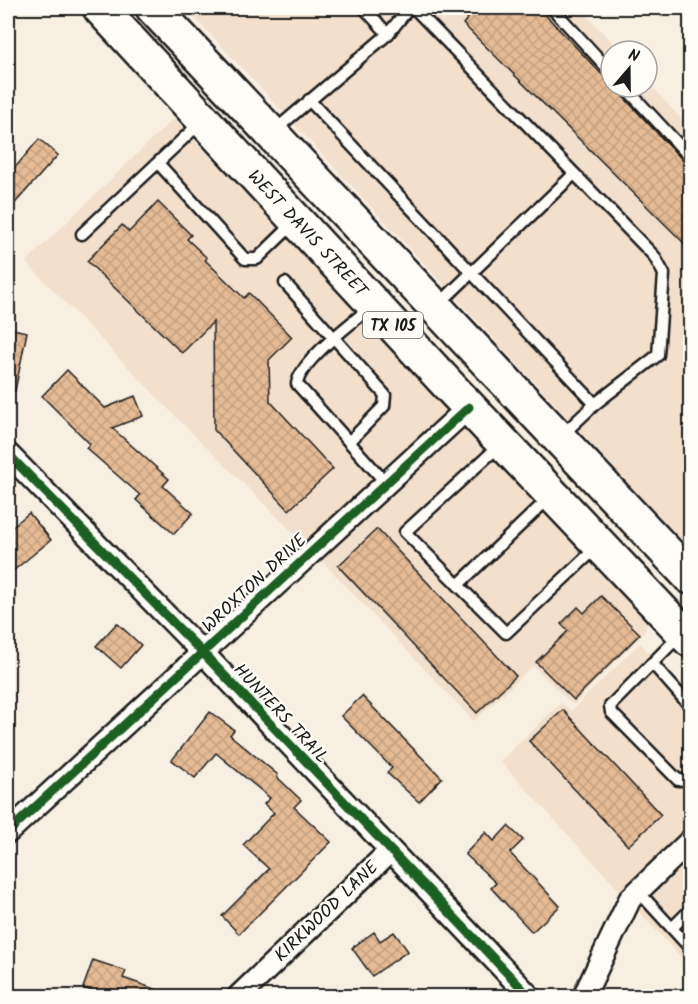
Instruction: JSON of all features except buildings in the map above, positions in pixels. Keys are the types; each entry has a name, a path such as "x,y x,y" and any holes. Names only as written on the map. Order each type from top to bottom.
{"main road":[{"path":"100,8 134,24 242,135 256,139 272,134"},
{"name":"WEST DAVIS STREET","path":"100,8 469,407 687,636"},
{"name":"TX 105","path":"153,8 595,476 685,567"},
{"path":"374,304 383,299 394,299 415,308 561,461 595,476"}],"street":[{"name":"WROXTON DRIVE","path":"8,832 469,407"},
{"name":"HUNTERS TRAIL","path":"8,454 202,653 389,852 529,996"},
{"path":"584,996 630,899 690,841"},
{"name":"KIRKWOOD LANE","path":"239,996 389,852"}],"lane":[{"path":"364,8 388,34"},
{"path":"272,134 388,34 409,8"},
{"path":"414,8 654,256 664,274 658,355 595,404 559,438"},
{"path":"552,8 599,59"},
{"path":"636,99 690,157"},
{"path":"309,100 595,404"},
{"path":"82,234 203,120"},
{"path":"158,163 245,259 257,259 296,220"},
{"path":"435,307 574,174"},
{"path":"285,283 385,395 384,406 349,442"},
{"path":"374,304 334,338 298,376 297,384 386,483"},
{"path":"503,443 405,532 506,633 600,544"},
{"path":"458,585 552,494"},
{"path":"687,636 652,663 610,706 610,712 678,780 684,780 690,776"},
{"path":"652,663 690,706"},
{"path":"638,891 690,948"},
{"path":"672,928 690,910"}],"shaded area":[{"path":"186,8 580,8 609,39 599,39 599,99 659,99 659,94 690,129 690,534 683,542"},
{"path":"174,118 648,620 644,632 573,705 533,666 474,721 322,561 183,424 26,262"},
{"path":"640,643 690,697 690,967 500,761 561,703 571,711"}],"cycle path":[{"path":"8,832 469,407"},
{"path":"8,454 203,653 529,996"}]}
